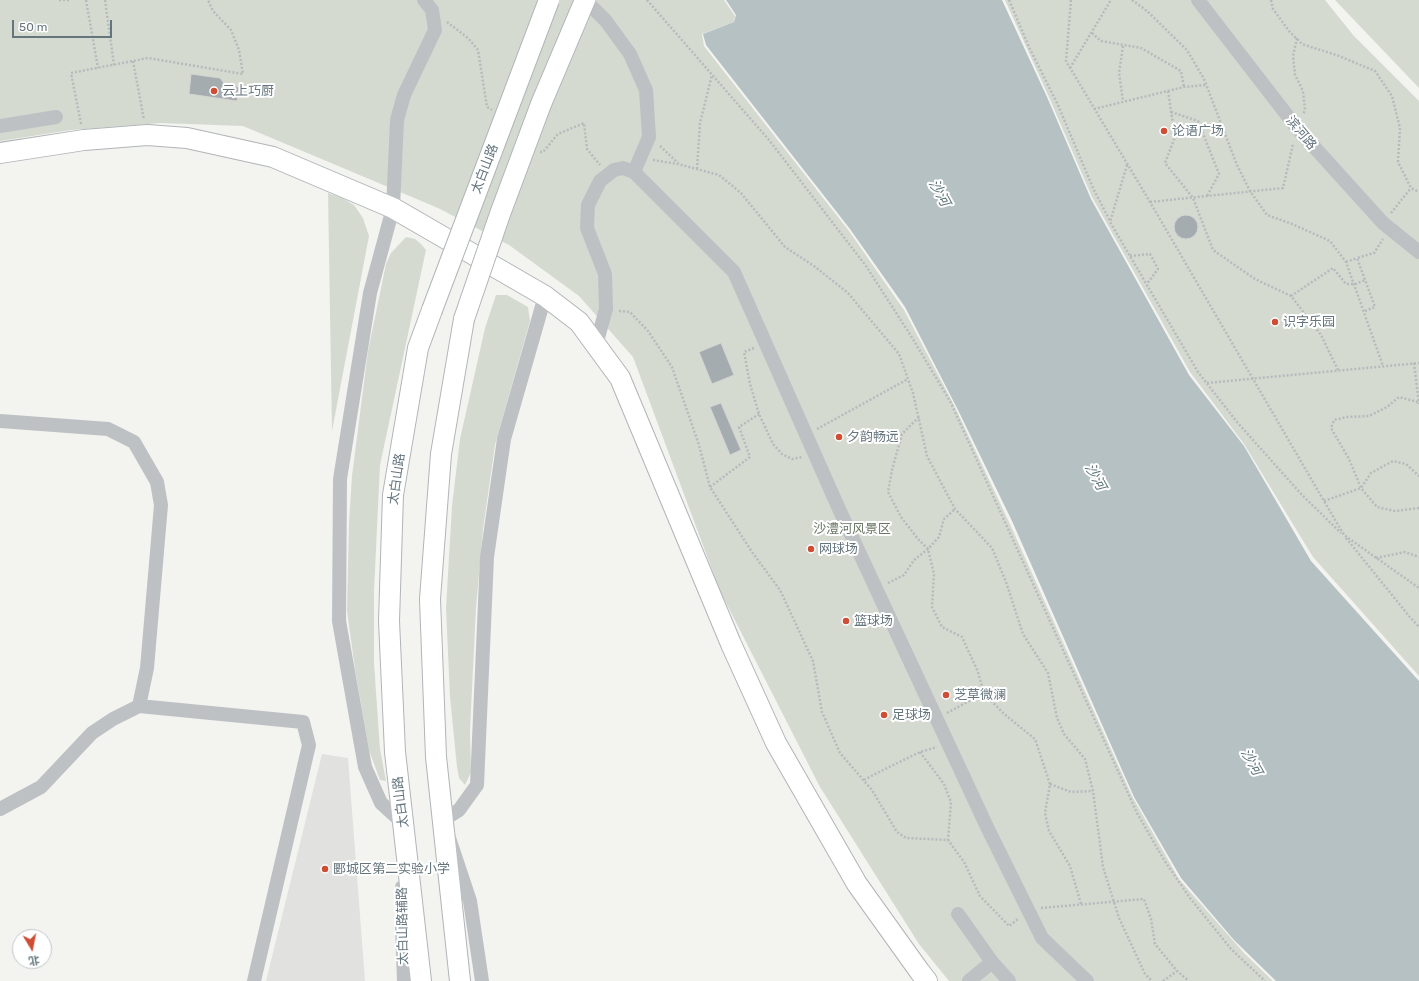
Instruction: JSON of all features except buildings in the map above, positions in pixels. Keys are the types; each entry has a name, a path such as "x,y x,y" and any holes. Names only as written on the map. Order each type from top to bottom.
{"main road":[{"name":"太白山路","path":"420,981 395,752 389,621 393,495 418,348 549,0"},
{"path":"460,981 436,757 430,599 441,454 464,319 500,214 541,104 585,0"},
{"path":"0,153 84,140 147,135 187,138 273,157 392,208 545,296 579,322 620,378 731,644 776,743 857,884 927,981"}],"street":[{"path":"585,0 606,21 630,54 646,90 649,137 634,172"},
{"name":"滨河路","path":"1198,0 1297,128 1387,226 1419,252"},
{"path":"403,823 381,804 365,767 339,621 340,479 370,293 392,208 397,120 404,95 435,30 428,5"},
{"path":"0,126 56,117"},
{"path":"596,345 606,309 605,274 587,228 588,205 600,181 614,170 622,168 634,172 734,272 815,455 987,826 1042,938 1086,981"},
{"path":"482,981 470,901 443,820 459,810 477,785 488,557 504,439 545,296"},
{"path":"0,421 108,429 134,442 157,482 161,505 147,668 139,706"},
{"path":"0,808 41,787 92,733 113,719 139,706 303,722 309,745 254,981"},
{"name":"太白山路辅路","path":"403,823 402,927 404,981"},
{"path":"958,914 992,962 1009,981"},
{"path":"969,981 992,962"}],"path":[{"path":"59,0 69,0"},
{"path":"86,0 98,68"},
{"path":"105,0 114,65"},
{"path":"84,140 71,73 148,58 243,74 239,50 231,30 213,11 208,0"},
{"path":"647,0 769,140 866,266 912,336 950,401 1137,813 1164,860 1190,898 1231,949 1265,981"},
{"path":"1009,0 1029,47 1058,105 1093,188 1110,222 1198,372 1237,422 1262,450 1302,494 1344,535 1419,627"},
{"path":"1072,0 1066,61 1128,164 1344,535 1419,588"},
{"path":"1070,68 1111,0"},
{"path":"1132,0 1148,11 1187,50 1204,79 1237,165 1250,191 1267,215 1292,224 1330,241 1346,262 1365,311 1383,366"},
{"path":"1271,0 1273,9 1289,31 1302,44 1339,56 1375,71 1392,96 1400,128 1398,162 1411,188 1419,192"},
{"path":"428,5 468,38 478,50 486,107 504,117"},
{"path":"1092,33 1101,41 1140,48 1181,71 1184,87"},
{"path":"1150,202 1283,188 1297,128 1305,110 1303,91 1295,75 1293,56 1297,38"},
{"path":"1123,46 1119,73 1124,101"},
{"path":"132,61 147,135"},
{"path":"697,169 700,123 712,74"},
{"path":"1094,109 1168,90 1206,85"},
{"path":"1168,90 1175,137 1165,163 1193,198 1213,250 1255,280 1291,296 1321,335 1338,370"},
{"path":"1171,112 1198,121 1220,174 1206,196"},
{"path":"558,134 584,123 587,149 608,175"},
{"path":"649,137 678,164"},
{"path":"640,158 678,164 719,175 741,193 785,247 814,266 848,293 899,354 913,393 927,456 955,509 992,548 1006,582 1023,634 1048,673 1057,718 1064,734 1085,759 1094,790 1103,867 1119,918 1145,974 1152,981"},
{"path":"1110,222 1128,164"},
{"path":"1346,262 1374,253 1387,226 1411,188"},
{"path":"1130,256 1150,254 1158,269 1147,284"},
{"path":"1357,258 1375,307 1365,311"},
{"path":"1291,296 1333,268 1346,284 1355,284 1365,280"},
{"path":"606,309 630,312 648,331 672,367 699,445 710,487 752,552 780,590 813,661 822,712 840,753 872,790 897,832 906,838 948,840"},
{"path":"766,344 744,352 750,384 759,414 773,444 782,454 792,459 815,455"},
{"path":"1414,363 1419,403 1399,397 1387,408 1369,416 1347,417 1334,420 1331,428 1349,459 1361,488 1377,507 1395,511 1419,508"},
{"path":"1206,383 1419,363"},
{"path":"806,435 908,379"},
{"path":"710,487 750,457 739,427 759,414"},
{"path":"919,416 902,434 892,470 888,492 901,517 928,549 934,574 932,607 942,627 962,637 978,672 984,694 1004,714 1035,739 1050,784 1046,813 1049,831 1070,866 1081,904"},
{"path":"1324,501 1361,488 1371,473 1392,461 1406,464 1419,476"},
{"path":"877,589 904,575 914,560 940,537 944,519 955,509"},
{"path":"1376,558 1405,552 1419,557"},
{"path":"937,718 984,694"},
{"path":"864,780 920,752 949,744"},
{"path":"920,752 944,784 951,802 948,840 964,862 980,896 1010,926 1028,909 1144,900 1151,919 1155,944 1177,971 1189,981"},
{"path":"1050,784 1071,792 1094,790"},
{"path":"1163,981 1177,971"}],"shaded area":[{"name":"郾城区第二实验小学","path":"322,754 348,758 365,981 266,981"}],"green space":[{"name":"沙澧河风景区","path":"0,0 724,0 735,16 734,22 702,34 704,46 849,231 904,310 954,405 1009,522 1132,796 1179,879 1244,953 1273,981 949,981 919,944 820,787 720,591 633,357 579,296 509,245 438,208 243,126 161,123 71,130 0,141"},
{"path":"1005,0 1325,0 1354,36 1419,101 1419,676 1313,557 1244,444 1190,372 1092,197"},
{"path":"1335,0 1419,0 1419,88"},
{"path":"328,193 342,198 354,205 363,218 369,236 332,431"},
{"path":"406,237 415,239 426,250 380,465 374,591 374,663 380,749 386,781 380,780 369,750 355,669 347,611 349,523 352,476 368,351 386,264 391,253"},
{"path":"496,295 507,295 528,307 530,321 495,445 483,529 476,608 470,730 471,772 465,785 459,778 457,767 450,697 446,608 452,506 460,439 485,328"}],"water":[{"name":"沙河","path":"726,0 1002,0 1047,97 1091,199 1189,375 1244,446 1311,561 1419,681 1419,981 1276,981 1234,940 1181,878 1134,797 1012,521 958,410 905,307 850,229 706,45 703,34 734,22 736,15"}],"place":[{"name":"云上巧厨","path":"214,91"},
{"name":"论语广场","path":"1164,131"},
{"name":"识字乐园","path":"1275,322"},
{"name":"夕韵畅远","path":"839,437"},
{"name":"网球场","path":"811,549"},
{"name":"篮球场","path":"846,621"},
{"name":"芝草微澜","path":"946,695"},
{"name":"足球场","path":"884,715"},
{"name":"郾城区第二实验小学","path":"325,869"}]}
